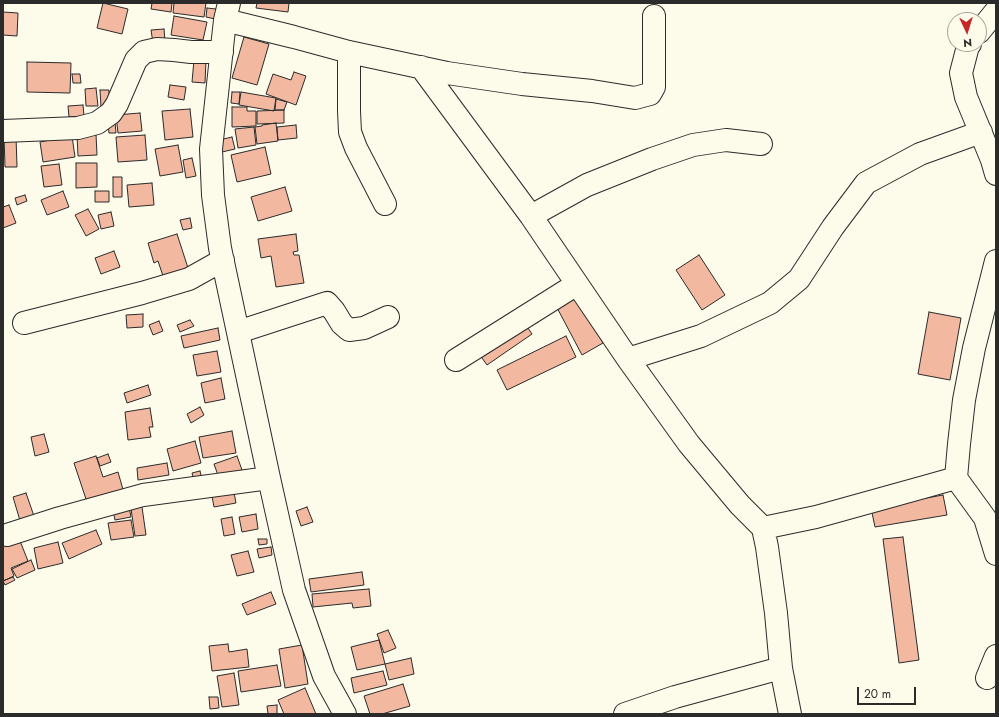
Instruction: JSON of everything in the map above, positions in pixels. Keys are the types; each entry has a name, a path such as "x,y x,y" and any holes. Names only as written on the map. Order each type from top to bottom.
{"street":[{"path":"345,714 324,676 294,590 223,260 213,195 211,149 227,12 294,37 349,52 447,73 522,84 592,91 635,98 650,94 654,87 654,16"},
{"path":"987,22 995,13"},
{"path":"3,131 78,128 98,123 110,113 117,104 136,60 144,52 174,50 191,52 222,52"},
{"path":"349,52 350,132 356,148 385,204"},
{"path":"967,52 962,72 966,97 992,160 996,174"},
{"path":"422,67 531,216 628,359 689,444 740,505 763,528 776,613 781,668 790,714"},
{"path":"628,359 701,336 770,303 799,279 832,227 866,183 920,154 981,132"},
{"path":"531,216 587,185 652,159 693,145 726,140 761,144"},
{"path":"24,323 142,293 189,279 223,260"},
{"path":"996,261 974,348 964,400 956,478 985,518 996,554"},
{"path":"456,360 577,284"},
{"path":"238,332 327,303 348,330 364,328 388,317"},
{"path":"6,535 143,495 269,478"},
{"path":"763,528 816,517 956,478"},
{"path":"987,678 996,656"},
{"path":"625,714 675,697 781,668"}],"building":[{"path":"103,3 128,9 122,34 97,28"},
{"path":"152,3 172,3 171,12 151,9"},
{"path":"174,3 206,3 204,17 173,13"},
{"path":"257,3 289,3 288,12 256,8"},
{"path":"207,8 216,9 215,19 206,17"},
{"path":"3,12 18,13 17,36 3,35"},
{"path":"174,16 207,22 203,40 171,35"},
{"path":"164,29 165,41 153,43 151,30"},
{"path":"244,37 269,44 257,85 232,78"},
{"path":"194,60 206,60 205,83 192,82"},
{"path":"27,62 71,63 70,93 27,92"},
{"path":"294,72 306,76 296,105 266,94 273,74 291,80"},
{"path":"72,74 80,74 81,83 73,83"},
{"path":"170,85 186,87 184,100 168,97"},
{"path":"96,88 98,106 86,106 85,89"},
{"path":"100,90 109,90 109,106 101,107"},
{"path":"232,92 240,92 239,104 231,103"},
{"path":"241,92 276,98 274,111 239,105"},
{"path":"276,99 287,102 284,110 275,110"},
{"path":"83,105 84,116 69,117 68,106"},
{"path":"232,107 247,107 247,111 256,111 256,126 232,127"},
{"path":"190,109 193,137 165,140 162,111"},
{"path":"284,110 284,123 257,124 257,111"},
{"path":"140,113 142,131 118,133 116,115"},
{"path":"115,122 116,133 109,133 108,123"},
{"path":"276,123 278,141 257,144 255,127"},
{"path":"296,125 297,138 278,140 277,127"},
{"path":"254,127 256,145 238,148 235,129"},
{"path":"96,134 97,155 78,156 77,135"},
{"path":"145,135 147,160 118,162 116,137"},
{"path":"4,136 16,136 17,167 5,167"},
{"path":"72,136 75,157 43,162 40,142"},
{"path":"232,137 235,149 222,152 219,140"},
{"path":"178,145 183,172 160,176 155,149"},
{"path":"265,147 271,174 237,182 231,155"},
{"path":"192,158 196,176 186,178 183,160"},
{"path":"76,163 97,163 97,187 76,188"},
{"path":"59,164 62,185 44,187 41,166"},
{"path":"113,177 122,177 122,197 113,197"},
{"path":"152,183 154,205 129,207 127,185"},
{"path":"285,187 292,211 258,221 251,197"},
{"path":"63,191 69,207 47,215 41,200"},
{"path":"95,191 109,191 109,202 95,202"},
{"path":"25,195 27,201 17,205 15,198"},
{"path":"9,205 16,223 3,228 3,207"},
{"path":"88,209 99,229 86,236 75,215"},
{"path":"111,212 114,226 101,229 98,215"},
{"path":"190,218 192,228 183,230 180,220"},
{"path":"177,234 189,271 164,279 158,261 154,263 148,243"},
{"path":"296,234 298,251 293,252 294,255 299,255 304,283 276,287 271,256 261,258 258,239"},
{"path":"114,251 120,267 101,274 95,258"},
{"path":"699,255 725,295 702,310 676,270"},
{"path":"575,291 603,343 582,355 554,302"},
{"path":"929,312 961,318 950,380 918,374"},
{"path":"143,314 143,327 127,328 126,315"},
{"path":"522,319 532,334 487,365 477,351"},
{"path":"190,320 194,326 180,332 177,325"},
{"path":"159,321 163,331 153,335 149,325"},
{"path":"218,328 220,340 184,348 181,336"},
{"path":"566,336 576,357 507,390 497,370"},
{"path":"217,351 221,372 197,376 193,355"},
{"path":"221,378 225,399 205,403 201,383"},
{"path":"148,385 151,395 127,403 124,393"},
{"path":"200,407 204,415 191,423 187,414"},
{"path":"150,408 153,427 149,427 151,437 128,440 125,412"},
{"path":"232,431 236,453 203,458 199,437"},
{"path":"44,434 49,452 35,456 31,437"},
{"path":"195,441 201,463 173,471 167,449"},
{"path":"108,454 111,462 100,466 97,458"},
{"path":"96,456 103,477 118,472 124,493 88,505 74,463"},
{"path":"237,456 242,470 219,478 214,464"},
{"path":"167,463 169,475 138,480 137,468"},
{"path":"200,471 202,479 194,481 192,473"},
{"path":"233,487 236,503 214,507 211,491"},
{"path":"26,493 35,519 21,524 13,497"},
{"path":"943,495 947,515 875,527 871,508"},
{"path":"141,500 146,535 135,536 130,502"},
{"path":"128,502 131,517 115,520 112,506"},
{"path":"307,507 313,522 301,526 296,511"},
{"path":"256,514 258,529 242,532 239,517"},
{"path":"232,517 235,534 224,536 221,519"},
{"path":"131,520 134,537 111,540 108,523"},
{"path":"96,530 102,544 69,559 62,543"},
{"path":"18,536 28,561 11,568 14,576 3,581 3,541"},
{"path":"903,537 919,660 899,663 883,539"},
{"path":"258,539 267,539 267,544 259,545"},
{"path":"58,542 63,563 38,569 34,548"},
{"path":"271,547 272,555 259,558 257,549"},
{"path":"248,551 254,572 237,576 231,555"},
{"path":"31,560 35,570 17,578 12,569"},
{"path":"362,572 364,585 311,592 309,579"},
{"path":"13,577 15,580 5,585 3,581"},
{"path":"369,589 371,606 353,608 352,603 313,607 312,594"},
{"path":"271,592 276,604 247,615 242,604"},
{"path":"388,630 396,648 384,653 377,634"},
{"path":"379,640 385,664 357,670 351,647"},
{"path":"228,644 229,652 247,649 249,667 212,671 209,646"},
{"path":"302,645 308,684 285,688 279,649"},
{"path":"411,658 414,674 389,680 385,664"},
{"path":"277,665 281,686 241,692 238,671"},
{"path":"383,671 387,685 354,693 351,678"},
{"path":"234,673 239,705 222,707 217,676"},
{"path":"403,684 410,706 382,714 370,714 364,696"},
{"path":"305,688 316,714 284,714 278,700"},
{"path":"209,697 218,697 219,708 210,709"},
{"path":"277,705 277,714 268,714 267,706"}]}
